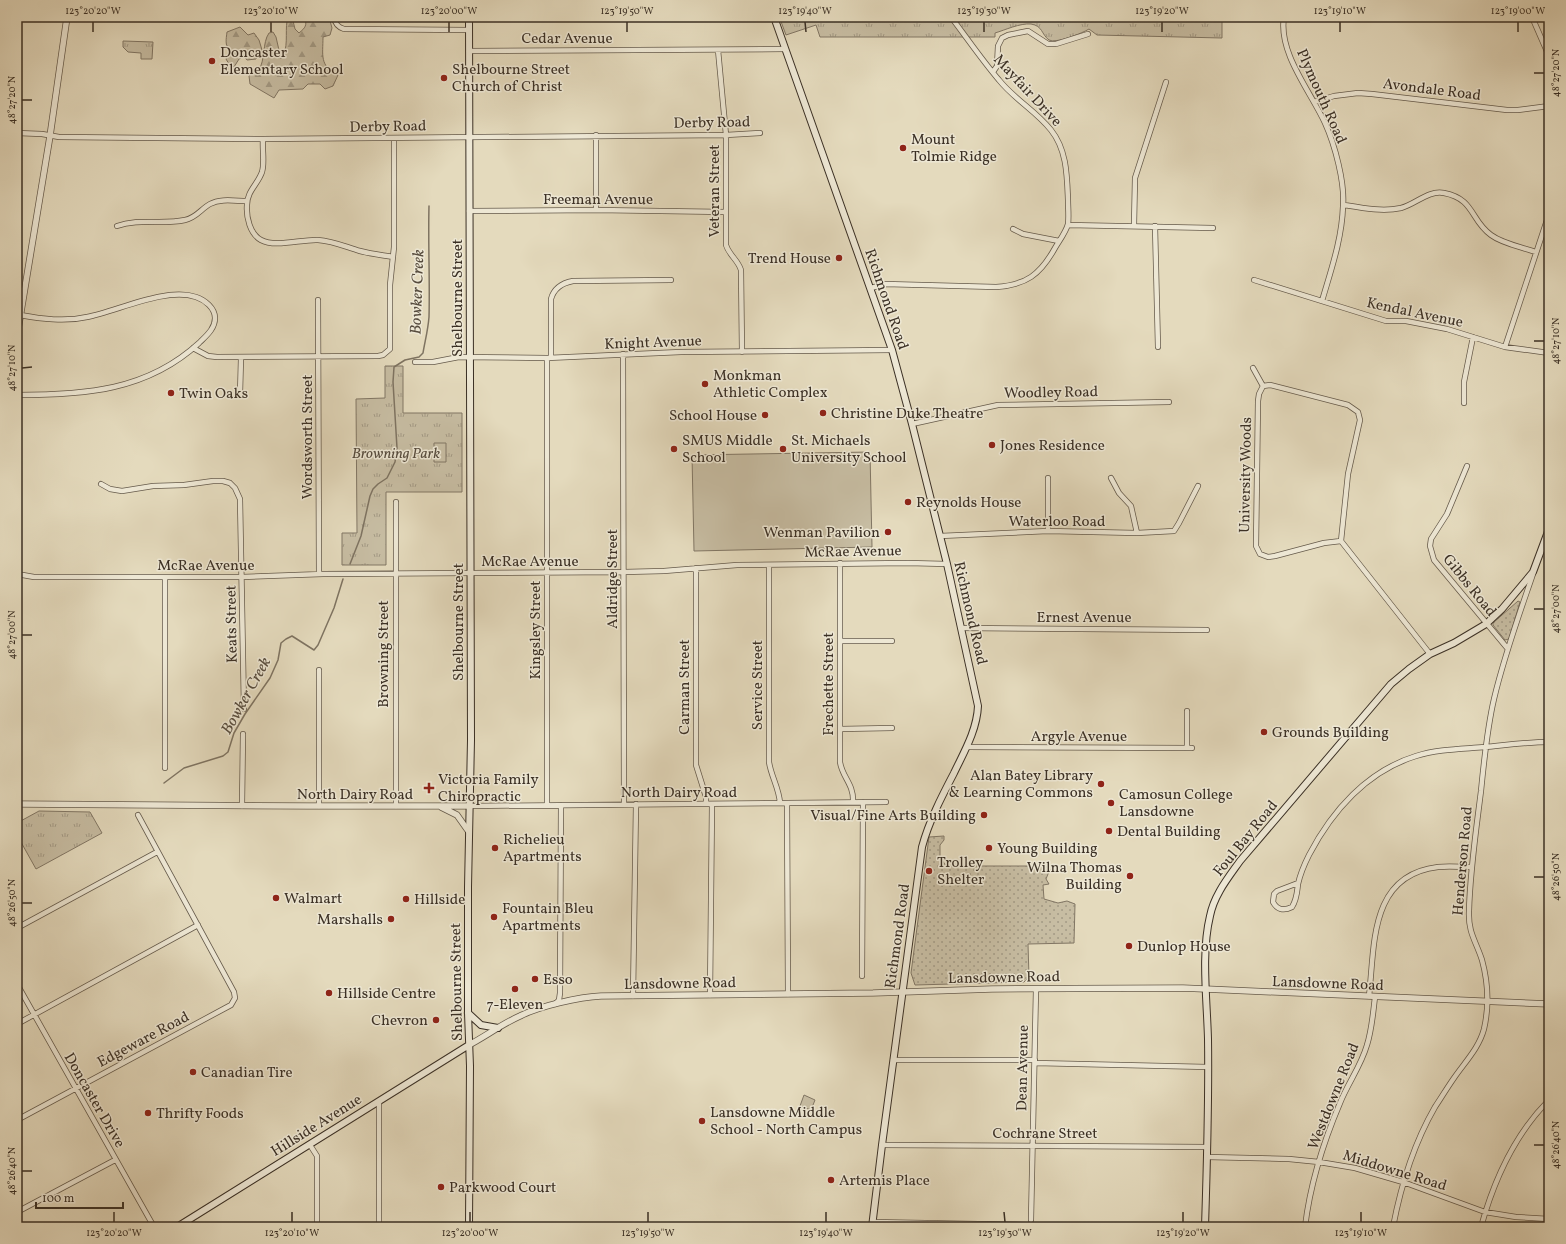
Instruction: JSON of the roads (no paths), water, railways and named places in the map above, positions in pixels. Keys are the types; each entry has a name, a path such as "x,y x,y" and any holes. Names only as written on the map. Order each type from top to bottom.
{"main road":[{"name":"Shelbourne Street","path":"469,17 471,573 468,1013 469,1227"},
{"name":"Richmond Road","path":"774,17 892,350 947,564 978,706 974,727 967,747 935,811 922,847 893,1060 873,1224"},
{"name":"Henderson Road","path":"1534,572 1549,529"},
{"name":"Foul Bay Road","path":"1205,1227 1208,1067 1206,990 1207,929 1210,914 1216,898 1227,879 1269,827 1391,684 1430,654 1454,644 1486,624 1512,599 1534,572"},
{"path":"468,1013 481,1025 498,1028"},
{"name":"Hillside Avenue","path":"177,1227 469,1045"}],"street":[{"path":"17,336 50,136 67,17"},
{"path":"334,17 335,23 339,27 350,30 469,30"},
{"name":"Mayfair Drive","path":"951,17 1013,96 1051,130 1060,145 1066,169 1068,225"},
{"name":"Plymouth Road","path":"1284,17 1283,31 1292,62 1325,123 1333,144 1338,163 1344,205 1336,252 1322,301"},
{"path":"1532,17 1549,56"},
{"path":"993,72 997,66 998,46 1002,38 1008,35 1028,31 1048,44 1056,44 1088,34"},
{"name":"Cedar Avenue","path":"469,51 785,49"},
{"name":"Veteran Street","path":"718,50 726,135 727,248 738,264 741,274 742,352"},
{"path":"1134,225 1135,178 1166,82"},
{"name":"Avondale Road","path":"1314,102 1334,96 1365,93 1507,110 1549,106"},
{"name":"Derby Road","path":"17,133 59,137 263,139 469,136 726,135 760,133"},
{"path":"596,135 596,210"},
{"path":"193,348 213,357 241,358 378,356 387,353 390,349 390,285 393,257 394,138"},
{"path":"263,139 262,170 260,178 250,193 247,201 247,211 251,228 257,237 264,242 272,244 311,240 328,241 372,254 393,257"},
{"path":"1344,205 1369,209 1394,209 1410,205 1426,195 1442,193 1463,200 1470,207 1489,234 1495,238 1536,252"},
{"path":"117,226 138,221 183,221 193,218 209,204 217,201 247,201"},
{"name":"Freeman Avenue","path":"469,211 596,210 726,212"},
{"path":"1505,347 1549,214"},
{"path":"871,288 885,284 996,287 1010,286 1032,278 1049,260 1068,225 1134,225 1213,228"},
{"path":"1155,226 1158,347"},
{"path":"1013,229 1023,234 1059,241"},
{"name":"Kingsley Street","path":"547,805 547,573 551,299 555,291 561,285 573,281 671,280"},
{"name":"Kendal Avenue","path":"1254,280 1386,321 1406,321 1447,329 1505,347 1549,353"},
{"path":"17,395 75,394 111,388 135,381 171,363 193,348 210,332 214,326 215,318 212,309 199,298 176,294 86,318 49,319 20,315"},
{"name":"Wordsworth Street","path":"318,300 320,574"},
{"path":"1464,403 1464,382 1473,337"},
{"name":"Knight Avenue","path":"415,362 433,362 459,357 549,358 623,354 892,350"},
{"name":"Aldridge Street","path":"623,354 624,804"},
{"path":"240,394 241,358"},
{"path":"1253,368 1263,386 1277,386 1348,405 1358,412 1360,420 1348,474 1341,541 1430,654"},
{"name":"University Woods","path":"1263,386 1259,394 1258,401 1256,546 1260,554 1268,557 1275,556 1324,543 1341,541"},
{"name":"Woodley Road","path":"912,424 998,405 1169,402"},
{"name":"Gibbs Road","path":"1467,466 1456,495 1447,514 1431,539 1430,546 1434,560 1508,649"},
{"path":"1048,478 1048,531"},
{"path":"1111,478 1119,493 1131,506 1137,533"},
{"name":"Keats Street","path":"101,484 110,489 122,491 153,486 184,485 213,481 226,482 233,485 239,493 244,709"},
{"name":"Waterloo Road","path":"940,536 1048,531 1137,533 1174,531 1180,523 1198,486"},
{"name":"Browning Street","path":"396,502 396,806"},
{"name":"Frechette Street","path":"840,563 840,764 853,791 854,802"},
{"name":"McRae Avenue","path":"17,574 34,577 242,577 395,573 624,572 664,571 717,566 769,564 947,564"},
{"name":"Service Street","path":"769,564 769,762 770,771 778,791 780,803"},
{"name":"Carman Street","path":"696,568 696,765 706,797 706,804"},
{"name":"Henderson Road","path":"1393,1227 1403,1182 1416,1145 1427,1122 1448,1086 1474,1052 1484,1028 1487,1002 1485,973 1481,958 1472,938 1469,913 1471,868 1486,747 1494,699 1508,649 1534,572"},
{"path":"165,768 166,577"},
{"name":"Ernest Avenue","path":"962,628 1207,630"},
{"path":"840,641 892,641"},
{"path":"319,670 319,806"},
{"name":"Argyle Avenue","path":"967,747 1189,748 1187,711"},
{"path":"840,729 892,728"},
{"path":"242,806 244,734"},
{"path":"1298,882 1277,891 1274,894 1273,902 1277,907 1283,910 1292,907 1297,893 1298,882 1308,856 1343,804 1379,773 1403,761 1422,754 1438,751 1549,742"},
{"path":"862,976 863,802"},
{"name":"North Dairy Road","path":"17,804 469,806 886,802"},
{"path":"787,803 788,994"},
{"path":"633,996 636,804"},
{"path":"710,995 712,804"},
{"path":"554,1005 559,1000 560,993 561,805"},
{"path":"439,806 457,815 469,832"},
{"path":"17,1024 198,925 138,815"},
{"path":"17,928 158,852"},
{"name":"Westdowne Road","path":"1305,1227 1319,1162 1340,1101 1367,1046 1372,1024 1376,926 1382,907 1392,891 1407,878 1421,871 1437,867 1471,868"},
{"name":"Edgeware Road","path":"17,1120 231,1004 235,998 234,992 198,925"},
{"name":"Doncaster Drive","path":"17,984 154,1227"},
{"name":"Lansdowne Road","path":"469,1045 519,1016 554,1005 589,997 902,992 954,989 1184,988 1549,1004"},
{"name":"Dean Avenue","path":"1030,1220 1036,989"},
{"path":"893,1060 1035,1061 1208,1067"},
{"path":"1481,1227 1495,1182 1503,1165 1520,1135 1549,1100"},
{"path":"379,1101 379,1227"},
{"path":"310,1145 317,1156 317,1227"},
{"name":"Cochrane Street","path":"882,1145 1207,1147"},
{"name":"Middowne Road","path":"1207,1158 1289,1159 1355,1168 1403,1182 1485,1212 1516,1218 1549,1219"},
{"path":"17,1212 116,1160"},
{"path":"873,1224 1027,1226 1027,1223 1030,1220 1035,1226 1132,1227"}],"waterway":[{"name":"Bowker Creek","path":"350,564 361,536 373,489 387,478 395,462 397,448 393,382 394,367 405,360 419,357 423,353 429,317 429,206"},
{"name":"Bowker Creek","path":"164,783 184,768 223,756 228,752 234,733 245,714 270,678 278,660 281,643 292,636 314,650 318,645 334,608 343,579"}],"place":[{"name":"Doncaster Elementary School","path":"212,61"},
{"name":"Shelbourne Street Church of Christ","path":"444,78"},
{"name":"Mount Tolmie Ridge","path":"903,148"},
{"name":"Trend House","path":"839,258"},
{"name":"Monkman Athletic Complex","path":"705,384"},
{"name":"Twin Oaks","path":"171,393"},
{"name":"Christine Duke Theatre","path":"823,413"},
{"name":"School House","path":"765,415"},
{"name":"Jones Residence","path":"992,445"},
{"name":"SMUS Middle School","path":"674,449"},
{"name":"St. Michaels University School","path":"783,449"},
{"name":"Reynolds House","path":"908,502"},
{"name":"Wenman Pavilion","path":"888,532"},
{"name":"Grounds Building","path":"1264,732"},
{"name":"Alan Batey Library & Learning Commons","path":"1101,784"},
{"name":"Victoria Family Chiropractic","path":"429,788"},
{"name":"Camosun College Lansdowne","path":"1111,803"},
{"name":"Visual/Fine Arts Building","path":"984,815"},
{"name":"Dental Building","path":"1109,831"},
{"name":"Richelieu Apartments","path":"495,848"},
{"name":"Young Building","path":"989,848"},
{"name":"Trolley Shelter","path":"929,871"},
{"name":"Wilna Thomas Building","path":"1130,876"},
{"name":"Walmart","path":"276,898"},
{"name":"Hillside","path":"406,899"},
{"name":"Fountain Bleu Apartments","path":"494,917"},
{"name":"Marshalls","path":"391,919"},
{"name":"Dunlop House","path":"1129,946"},
{"name":"Esso","path":"535,979"},
{"name":"7-Eleven","path":"515,989"},
{"name":"Hillside Centre","path":"329,993"},
{"name":"Chevron","path":"436,1020"},
{"name":"Canadian Tire","path":"193,1072"},
{"name":"Thrifty Foods","path":"148,1113"},
{"name":"Lansdowne Middle School - North Campus","path":"702,1121"},
{"name":"Artemis Place","path":"831,1180"},
{"name":"Parkwood Court","path":"441,1187"}],"park label":[{"name":"Browning Park","path":"396,453"}]}
